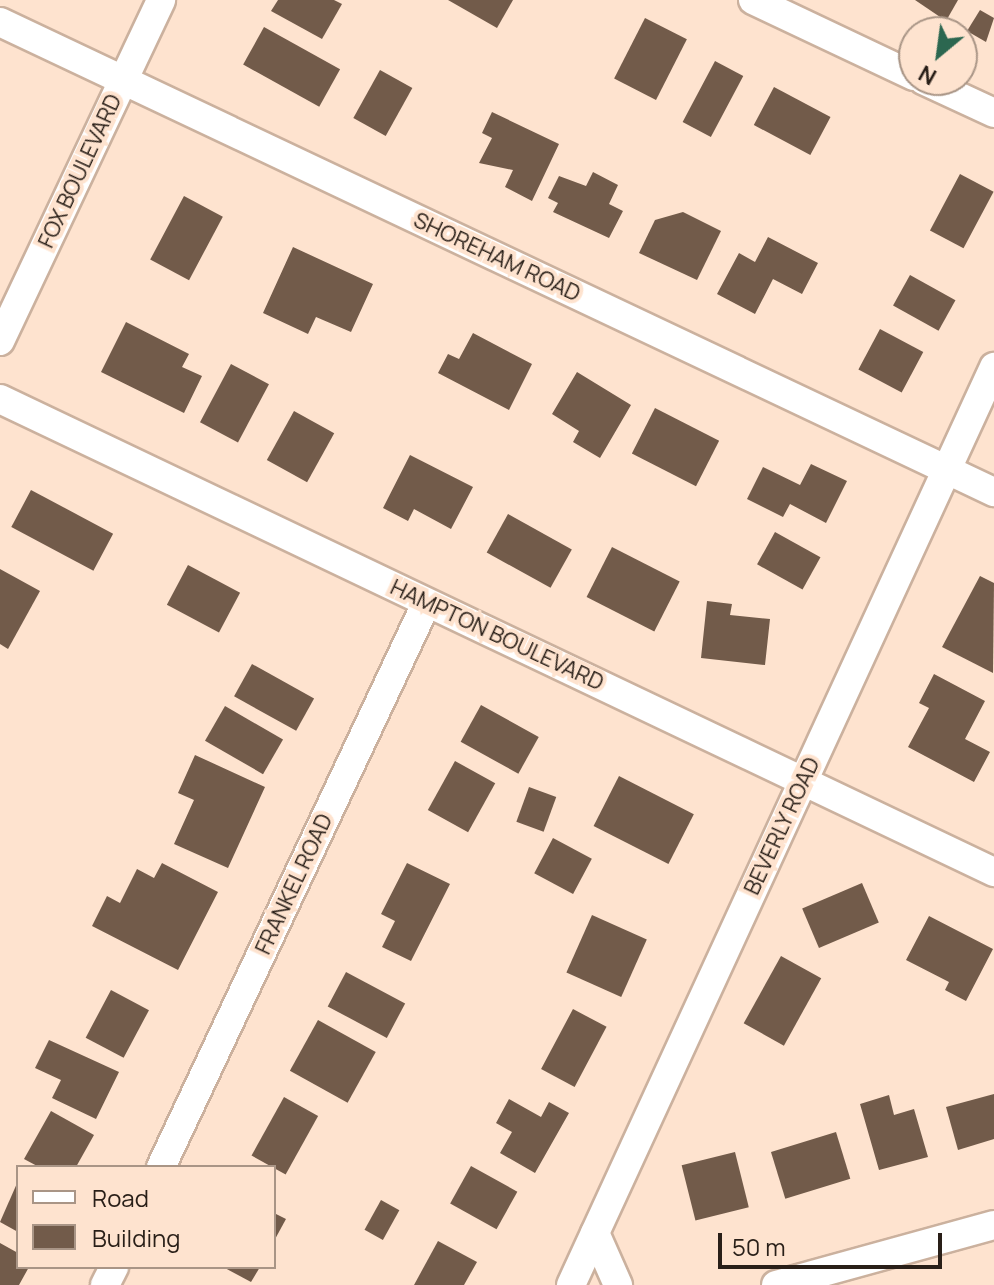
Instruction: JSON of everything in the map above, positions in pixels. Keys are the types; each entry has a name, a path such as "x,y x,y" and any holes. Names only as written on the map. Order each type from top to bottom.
{"street":[{"name":"FOX BOULEVARD","path":"0,341 161,0"},
{"path":"753,0 898,68"},
{"name":"SHOREHAM ROAD","path":"0,22 994,492"},
{"path":"957,96 994,113"},
{"name":"BEVERLY ROAD","path":"571,1285 994,367"},
{"name":"HAMPTON BOULEVARD","path":"0,399 994,872"},
{"name":"FRANKEL ROAD","path":"162,1165 427,602"},
{"path":"776,1285 994,1225"},
{"path":"595,1233 618,1285"}],"building":[{"path":"278,0 334,0 342,4 322,39 271,11"},
{"path":"448,0 513,0 497,28"},
{"path":"915,0 958,0 949,16 939,16"},
{"path":"980,10 994,18 986,42 978,37 976,16"},
{"path":"645,18 687,39 656,100 614,79"},
{"path":"264,27 340,69 319,107 243,65"},
{"path":"715,61 743,76 711,137 683,122"},
{"path":"380,70 412,88 386,136 353,118"},
{"path":"774,87 831,117 810,155 754,125"},
{"path":"492,112 559,144 532,201 505,187 513,170 479,163 492,138 482,133"},
{"path":"593,172 618,185 609,204 623,211 609,238 553,212 558,203 548,198 559,176 586,186"},
{"path":"960,174 994,192 964,248 930,231"},
{"path":"184,196 223,217 189,280 150,260"},
{"path":"683,212 721,231 697,280 639,253 655,220"},
{"path":"768,237 818,263 802,294 773,279 755,314 717,294 739,253 755,262"},
{"path":"293,247 373,284 351,332 316,317 308,334 263,313"},
{"path":"910,275 955,300 939,331 893,306"},
{"path":"126,322 189,354 182,367 202,376 184,413 101,372"},
{"path":"880,329 923,352 902,393 858,370"},
{"path":"473,333 532,364 509,410 438,373 448,354 459,359"},
{"path":"231,364 269,384 238,442 200,422"},
{"path":"577,372 631,405 600,458 573,442 579,431 552,414"},
{"path":"655,408 719,441 696,486 632,453"},
{"path":"294,411 334,433 307,482 267,460"},
{"path":"410,455 473,487 451,529 414,509 408,521 383,508"},
{"path":"811,464 847,481 826,523 790,504 783,517 747,499 763,467 800,485"},
{"path":"31,490 113,534 93,571 11,527"},
{"path":"508,514 572,549 551,588 487,552"},
{"path":"775,532 820,557 803,590 757,564"},
{"path":"612,547 680,582 654,631 587,597"},
{"path":"188,565 240,593 219,632 167,605"},
{"path":"0,569 40,591 8,649 0,644"},
{"path":"980,576 994,583 993,673 942,647"},
{"path":"707,601 732,604 730,615 770,619 765,665 701,658"},
{"path":"252,664 314,698 296,731 234,696"},
{"path":"934,674 985,701 965,739 990,752 974,782 908,747 929,708 919,703"},
{"path":"481,705 539,737 518,774 461,742"},
{"path":"225,706 283,740 263,774 205,741"},
{"path":"195,755 265,787 228,868 174,844 194,800 178,793"},
{"path":"455,761 495,783 468,832 428,810"},
{"path":"619,776 694,814 668,864 594,826"},
{"path":"529,787 556,797 544,832 516,822"},
{"path":"553,838 592,859 573,894 534,873"},
{"path":"162,863 218,892 178,970 92,926 107,896 120,903 137,869 154,878"},
{"path":"407,863 450,884 411,961 382,947 395,921 381,914"},
{"path":"862,883 879,923 819,948 802,908"},
{"path":"592,915 647,939 621,997 566,973"},
{"path":"929,916 993,949 966,1001 945,990 949,982 906,960"},
{"path":"781,956 821,978 784,1046 744,1023"},
{"path":"346,972 405,1003 387,1038 328,1006"},
{"path":"111,990 149,1010 124,1058 86,1038"},
{"path":"573,1009 607,1027 575,1087 541,1069"},
{"path":"318,1020 376,1052 348,1103 290,1071"},
{"path":"49,1040 119,1072 96,1119 52,1098 61,1080 35,1068"},
{"path":"994,1094 994,1139 958,1150 946,1107"},
{"path":"889,1095 894,1115 914,1109 928,1157 879,1170 860,1104"},
{"path":"284,1097 318,1116 286,1175 276,1169 276,1165 268,1165 252,1156"},
{"path":"509,1099 541,1117 549,1102 569,1113 535,1173 500,1153 512,1132 496,1123"},
{"path":"51,1111 94,1135 77,1165 35,1165 24,1159"},
{"path":"836,1132 850,1179 785,1199 771,1152"},
{"path":"735,1152 749,1207 695,1221 682,1165"},
{"path":"471,1166 517,1192 497,1229 450,1204"},
{"path":"16,1186 16,1231 0,1222"},
{"path":"381,1200 399,1210 383,1240 365,1230"},
{"path":"276,1214 286,1219 276,1237"},
{"path":"438,1241 477,1262 464,1285 414,1285"},
{"path":"0,1243 16,1252 16,1269 28,1269 19,1285 0,1285"},
{"path":"227,1269 259,1269 251,1282"}]}
